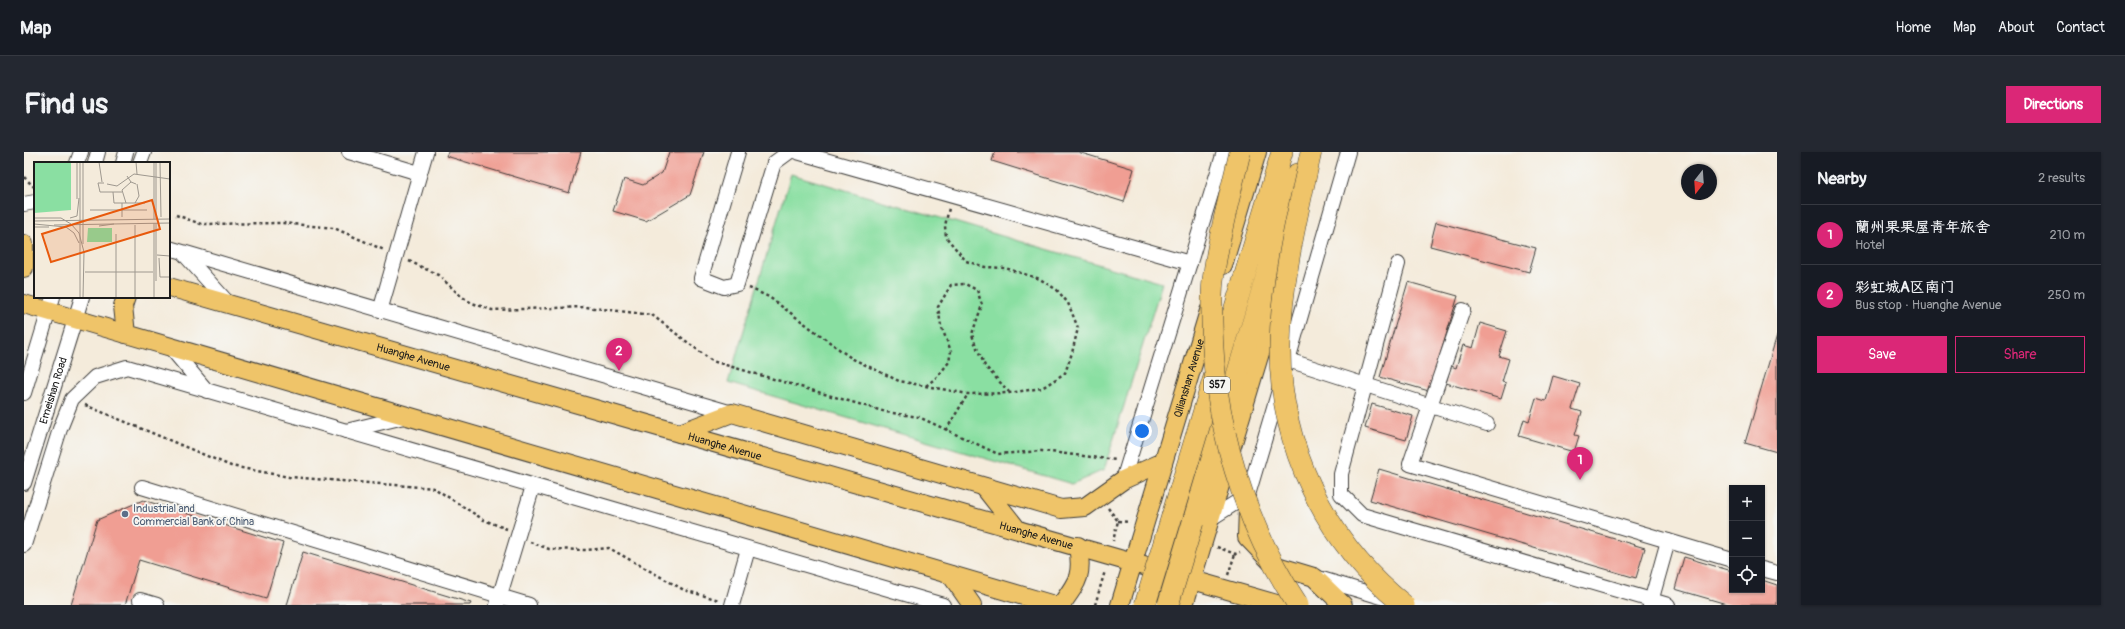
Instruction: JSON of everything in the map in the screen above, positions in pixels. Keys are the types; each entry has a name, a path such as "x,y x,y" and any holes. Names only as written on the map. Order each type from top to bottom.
{"highway":[{"name":"S57","path":"1240,152 1214,274 1212,333 1218,393 1230,452 1248,508 1277,570 1298,605"},
{"path":"1145,605 1282,152"},
{"path":"1168,605 1304,152"},
{"path":"1311,152 1292,242 1282,320 1281,372 1289,424 1304,473 1328,519 1358,561 1376,580 1404,605"}],"main road":[{"name":"Qilianshan Avenue","path":"1120,605 1257,152"},
{"path":"1184,605 1320,152"},
{"path":"24,268 24,244 34,248"},
{"name":"Huanghe Avenue","path":"170,287 1192,579 1251,601 1280,605"},
{"path":"126,298 123,306 126,334"},
{"path":"24,304 51,304 75,319 1054,605"},
{"path":"680,433 732,414 1061,509 1085,507 1123,480 1163,462"},
{"path":"984,487 1017,529"},
{"path":"1248,495 1247,537 1274,565 1314,577 1343,605"},
{"path":"1061,605 1076,584 1081,566 1078,546"},
{"path":"951,575 972,605"}],"street":[{"path":"77,162 81,152"},
{"path":"95,162 98,152"},
{"path":"123,162 126,152"},
{"path":"140,162 144,152"},
{"path":"349,152 419,174"},
{"path":"380,311 426,152"},
{"path":"738,152 701,278 724,287 737,284 774,163 789,152"},
{"path":"797,152 1190,263"},
{"path":"1123,480 1224,152"},
{"path":"1210,519 1248,495 1348,152"},
{"path":"24,204 34,202"},
{"path":"170,248 732,414"},
{"path":"183,253 229,304"},
{"path":"1398,264 1341,474 1341,494 1362,515 1650,602 1668,605"},
{"name":"Emeishan Road","path":"24,483 82,298"},
{"path":"24,393 51,304"},
{"path":"1463,310 1410,464 1729,559"},
{"path":"170,347 207,391"},
{"path":"1288,360 1487,424"},
{"path":"24,545 60,429 72,399 95,377 127,367 943,605"},
{"path":"346,432 408,416"},
{"path":"499,601 533,486"},
{"path":"142,487 499,601 529,605"},
{"path":"1650,602 1668,541"},
{"path":"732,605 748,549"},
{"path":"1765,570 1777,573"},
{"path":"1314,577 1409,605"},
{"path":"140,600 157,605"}],"path":[{"path":"24,178 34,187"},
{"path":"737,284 769,297 851,358 899,381 968,394 1010,393 1042,388 1065,373 1078,328 1068,303 1056,290 1040,279 1005,268 985,267 966,261 946,237 945,226 952,196"},
{"path":"176,215 201,224 282,223 334,228 438,275 462,297 483,308 501,310 586,307 652,315 712,361 886,412 919,417 998,454 1042,451 1129,461"},
{"path":"926,386 938,376 949,362 951,351 941,326 938,307 951,285 965,284 977,290 982,306 972,334 974,341 985,366 1010,393"},
{"path":"946,430 968,394"},
{"path":"72,399 231,466 289,477 434,488 484,520 519,534 528,542 549,549 586,550 609,548 684,590 732,605"}],"green space":[{"path":"791,174 1162,283 1104,470 1072,484 728,383"}],"building":[{"path":"448,152 581,152 569,193 446,156"},
{"path":"669,152 704,152 690,195 646,221 613,211 624,179 643,185 662,173"},
{"path":"995,152 1078,152 1134,169 1124,202 992,161"},
{"path":"1436,222 1536,248 1529,272 1430,246"},
{"path":"1408,282 1458,296 1429,391 1380,377"},
{"path":"1480,323 1507,331 1499,356 1509,359 1502,382 1506,383 1501,399 1446,383 1451,366 1456,368 1463,345 1473,348"},
{"path":"1777,335 1777,452 1745,443"},
{"path":"1553,376 1580,384 1572,409 1582,412 1575,435 1579,436 1574,452 1519,436 1524,419 1529,421 1536,398 1546,401"},
{"path":"1372,404 1413,416 1406,440 1365,428"},
{"path":"1379,469 1645,548 1636,578 1370,500"},
{"path":"143,500 283,543 266,599 139,560 125,605 71,605 97,520"},
{"path":"303,552 471,603 470,605 287,605"},
{"path":"1684,557 1729,570 1729,593 1765,593 1765,581 1777,585 1777,605 1730,605 1675,589"}],"place":[{"name":"彩虹城A区南门","path":"619,371"},
{"name":"蘭州果果屋青年旅舍","path":"1580,480"},
{"name":"Industrial and Commercial Bank of China","path":"125,514"}]}
